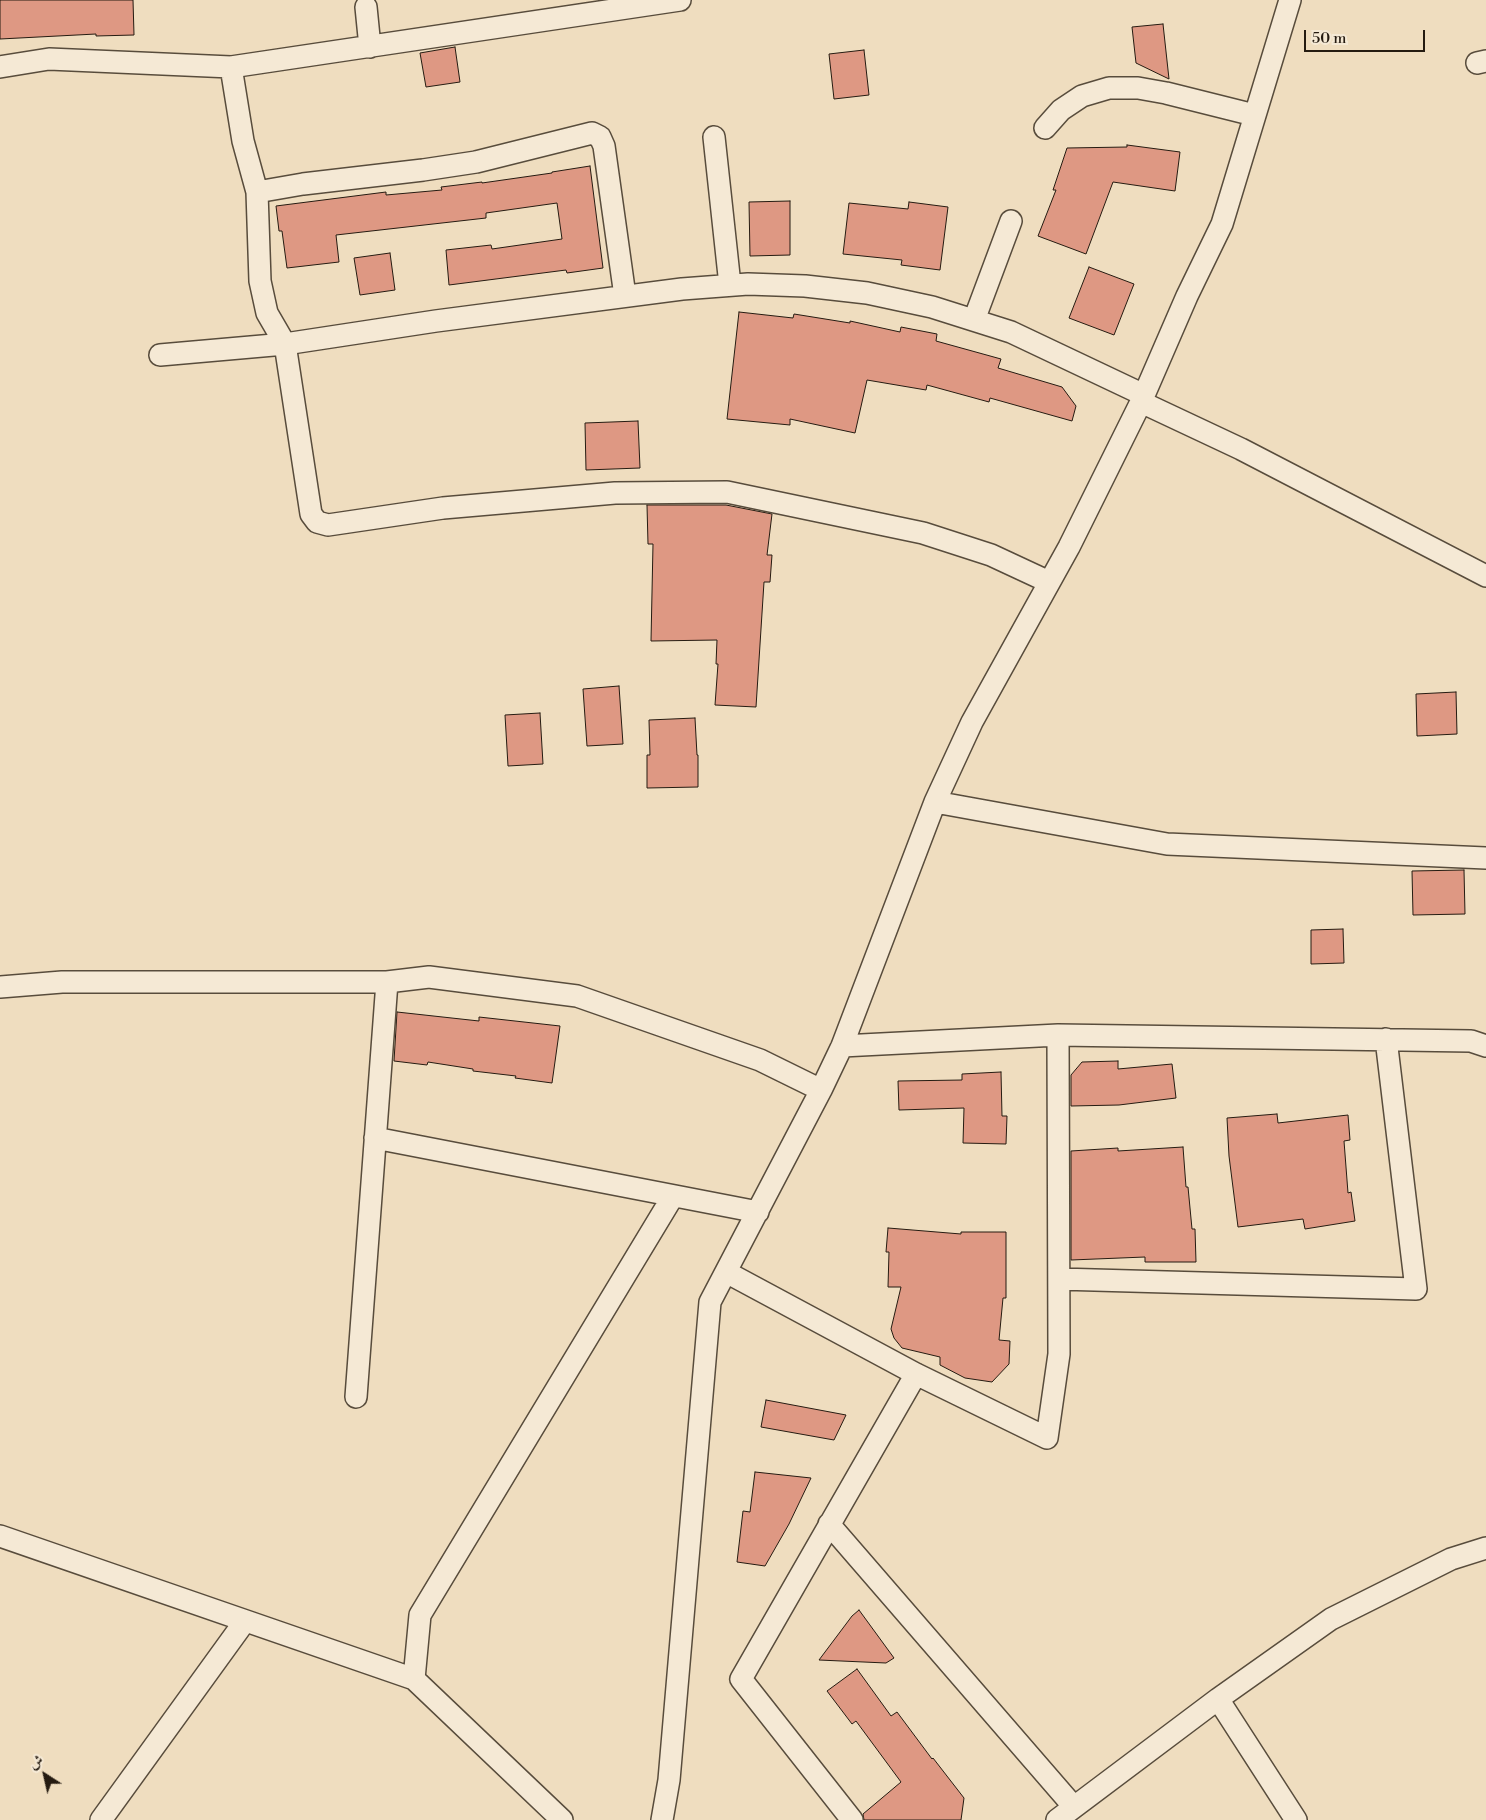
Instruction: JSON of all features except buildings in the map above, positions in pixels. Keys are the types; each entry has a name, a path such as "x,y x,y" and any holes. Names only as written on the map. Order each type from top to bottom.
{"street":[{"path":"0,67 50,59 231,68 680,0"},
{"path":"662,1820 669,1780 710,1302 842,1046 935,802 972,722 1069,547 1142,398 1222,224 1290,0"},
{"path":"366,7 370,47"},
{"path":"231,68 243,141 257,192 260,281 267,313 285,344 311,514 317,522 328,526 443,508 614,492 727,492 923,533 991,554 1050,582"},
{"path":"1046,128 1061,110 1082,96 1109,88 1138,88 1254,115"},
{"path":"257,192 303,184 476,162 592,133 600,137 604,146 625,296"},
{"path":"714,138 730,285"},
{"path":"974,320 1011,221"},
{"path":"160,355 285,344 436,321 682,289 748,284 805,286 867,293 932,307 1011,332 1241,448 1486,576"},
{"path":"935,802 1167,844 1486,858"},
{"path":"0,987 62,982 387,982 429,977 577,996 760,1060 821,1090"},
{"path":"356,1397 387,982"},
{"path":"842,1046 1058,1035 1471,1041 1486,1046"},
{"path":"726,1272 916,1374 1047,1438 1059,1354 1058,1035"},
{"path":"1059,1279 1416,1289 1386,1039"},
{"path":"375,1138 758,1212"},
{"path":"414,1679 420,1615 673,1196"},
{"path":"852,1820 741,1678 916,1374"},
{"path":"830,1524 1074,1807"},
{"path":"0,1536 414,1679 562,1820"},
{"path":"1057,1820 1218,1699 1330,1618 1451,1559 1486,1548"},
{"path":"101,1820 245,1621"},
{"path":"1218,1699 1296,1820"}]}
